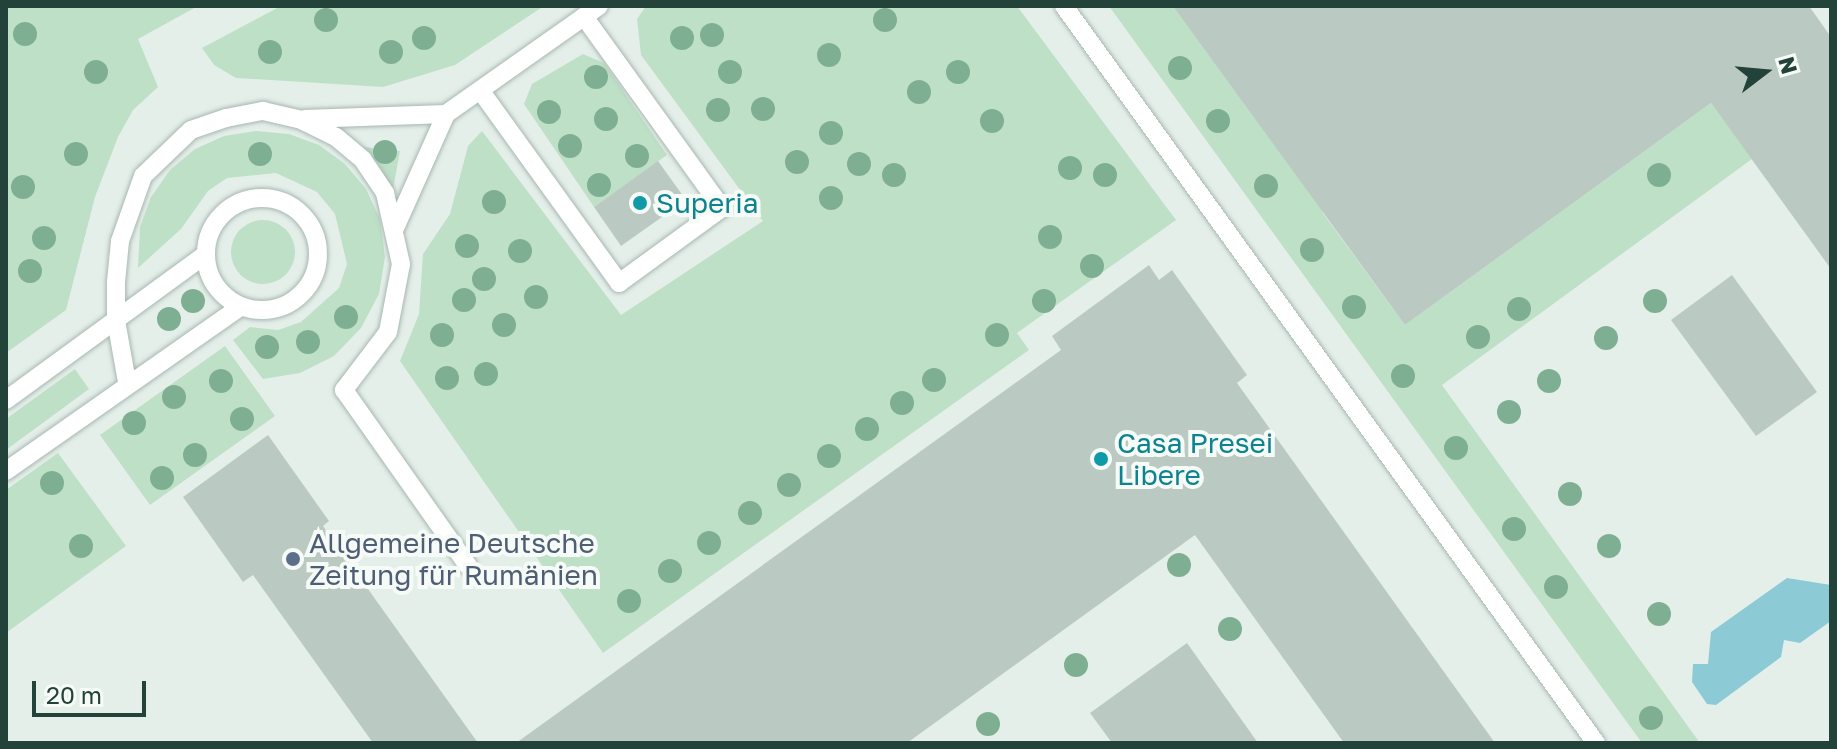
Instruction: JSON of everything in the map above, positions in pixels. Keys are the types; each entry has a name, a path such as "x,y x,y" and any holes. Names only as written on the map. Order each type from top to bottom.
{"lane":[{"path":"1064,6 1596,743"},
{"path":"395,228 446,114 591,11 722,208 619,283 480,90"},
{"path":"127,382 116,320 120,241 129,206 143,176 164,152 191,130 226,118 263,111 301,120 336,137 363,160 385,193 401,264 388,332 344,390 468,566"},
{"path":"301,120 446,114"},
{"path":"6,471 127,382 240,307 276,309 305,290 318,257 309,222 280,201 245,200 216,221 205,255 215,286 240,307"},
{"path":"6,400 205,255"}],"green space":[{"path":"6,6 198,6 138,39 158,87 133,110 118,137 95,197 66,310 6,353"},
{"path":"281,6 544,6 455,65 383,87 236,78 214,65 202,48"},
{"path":"646,6 1017,6 1176,220 1017,333 1029,350 603,653 400,361 419,314 423,254 450,214 468,146 482,131 621,315 763,221 641,55 637,19"},
{"path":"1109,6 1355,6 1433,132 1322,212 1405,325 1711,103 1752,159 1442,385 1700,743 1642,743"},
{"path":"583,54 604,63 667,155 594,207 524,104 532,84"},
{"path":"256,131 289,134 319,145 345,164 366,189 380,219 385,257 379,294 361,328 334,356 300,373 263,379 233,340 250,327 278,330 301,322 339,288 347,264 335,214 317,192 276,173 227,178 208,191 181,229 138,268 140,227 151,197 170,170 195,149 224,136"},
{"path":"355,146 400,151 392,195 379,166"},
{"path":"257,220 269,220 286,229 293,240 293,264 286,275 269,284 257,284 245,279 236,270 231,258 231,246 236,234 245,225"},
{"path":"225,346 275,416 150,505 100,435"},
{"path":"75,369 89,389 6,450 6,419"},
{"path":"58,453 126,546 6,633 6,490"}],"water":[{"path":"1787,578 1831,585 1831,621 1800,643 1784,640 1781,657 1716,705 1707,704 1692,682 1693,664 1708,664 1711,632"}],"building":[{"path":"1173,6 1809,6 1831,37 1831,269 1711,103 1405,325"},
{"name":"Superia","path":"658,161 686,200 621,246 594,207"},
{"name":"Casa Presei Libere","path":"1149,265 1159,280 1172,270 1247,375 1237,383 1495,743 1344,743 1195,535 907,743 516,743 1061,350 1052,336"},
{"path":"1732,275 1817,392 1756,436 1671,320"},
{"path":"268,435 329,521 323,526 478,743 373,743 253,575 243,582 183,497"},
{"path":"1187,643 1258,743 1112,743 1090,713"}],"place":[{"name":"Superia","path":"640,203"},
{"name":"Casa Presei Libere","path":"1101,459"},
{"name":"Allgemeine Deutsche Zeitung für Rumänien","path":"293,559"}]}
